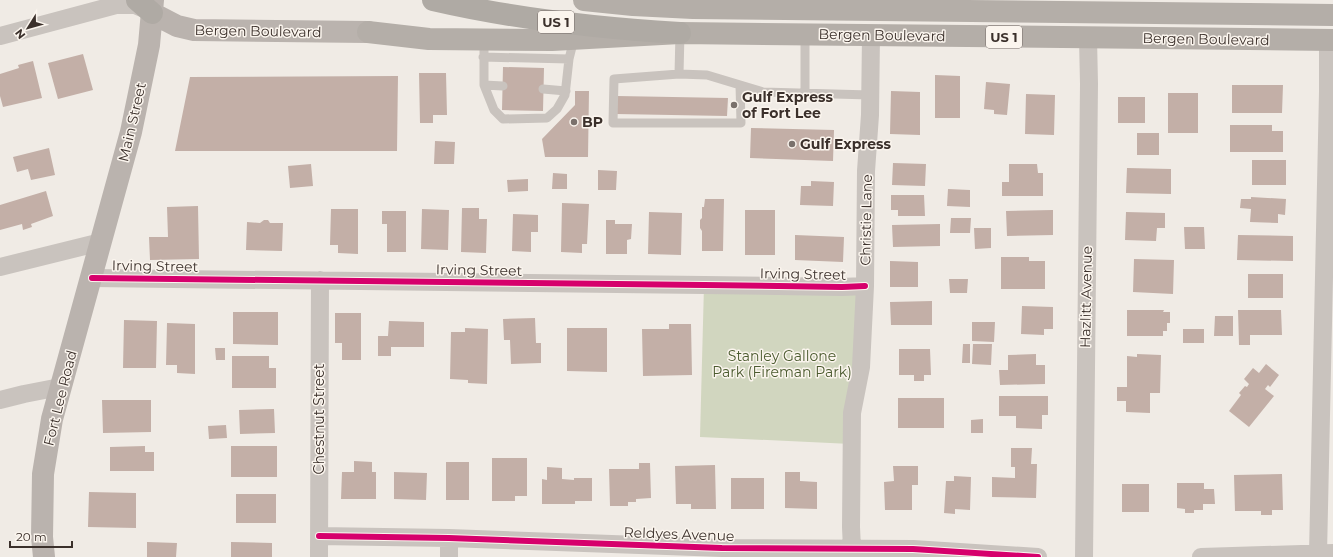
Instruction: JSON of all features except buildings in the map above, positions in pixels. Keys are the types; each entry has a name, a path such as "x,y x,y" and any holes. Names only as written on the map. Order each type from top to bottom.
{"highway":[{"name":"Bergen Boulevard","path":"433,0 487,11 599,28 680,33 1330,40"},
{"name":"Bergen Boulevard","path":"584,0 636,2 693,8 823,5 1092,6 1333,15"},
{"path":"368,32 429,39 484,48 571,49 680,33"}],"main road":[{"name":"Bergen Boulevard","path":"147,4 177,26 194,30 368,32"},
{"name":"Main Street","path":"101,242 131,132 149,45 147,4"},
{"name":"Fort Lee Road","path":"44,557 42,537 43,474 52,419 101,242"}],"street":[{"path":"0,36 116,5 147,4"},
{"name":"Christie Lane","path":"852,549 852,413 861,367 865,286 866,171 870,95 871,35"},
{"name":"Hazlitt Avenue","path":"1084,557 1089,84 1088,38"},
{"path":"1201,557 1326,554 1328,108 1330,40"},
{"path":"0,267 101,242"},
{"name":"Irving Street","path":"92,278 704,284 842,288 865,286"},
{"name":"Chestnut Street","path":"319,557 320,280"},
{"path":"0,400 60,387"},
{"name":"Reldyes Avenue","path":"319,536 449,538 722,548 852,549 913,553 1038,557"},
{"path":"449,538 449,557"}],"lane":[{"path":"680,33 680,74"},
{"path":"805,34 805,94"},
{"path":"484,48 484,85 494,110 503,119 547,118 557,109 566,91 571,49"},
{"path":"740,85 741,123 613,123 614,79 680,74 707,75 740,85 763,92 870,95"},
{"path":"484,85 502,86"},
{"path":"544,89 566,91"}],"green space":[{"name":"Stanley Gallone Park (Fireman Park)","path":"704,285 865,286 851,444 700,437"}],"cycle path":[{"path":"92,278 842,287 865,286"},
{"path":"319,536 449,538 722,548 913,549 1038,557"}],"place":[{"name":"Gulf Express of Fort Lee","path":"734,105"},
{"name":"BP","path":"574,122"},
{"name":"Gulf Express","path":"792,144"}]}
